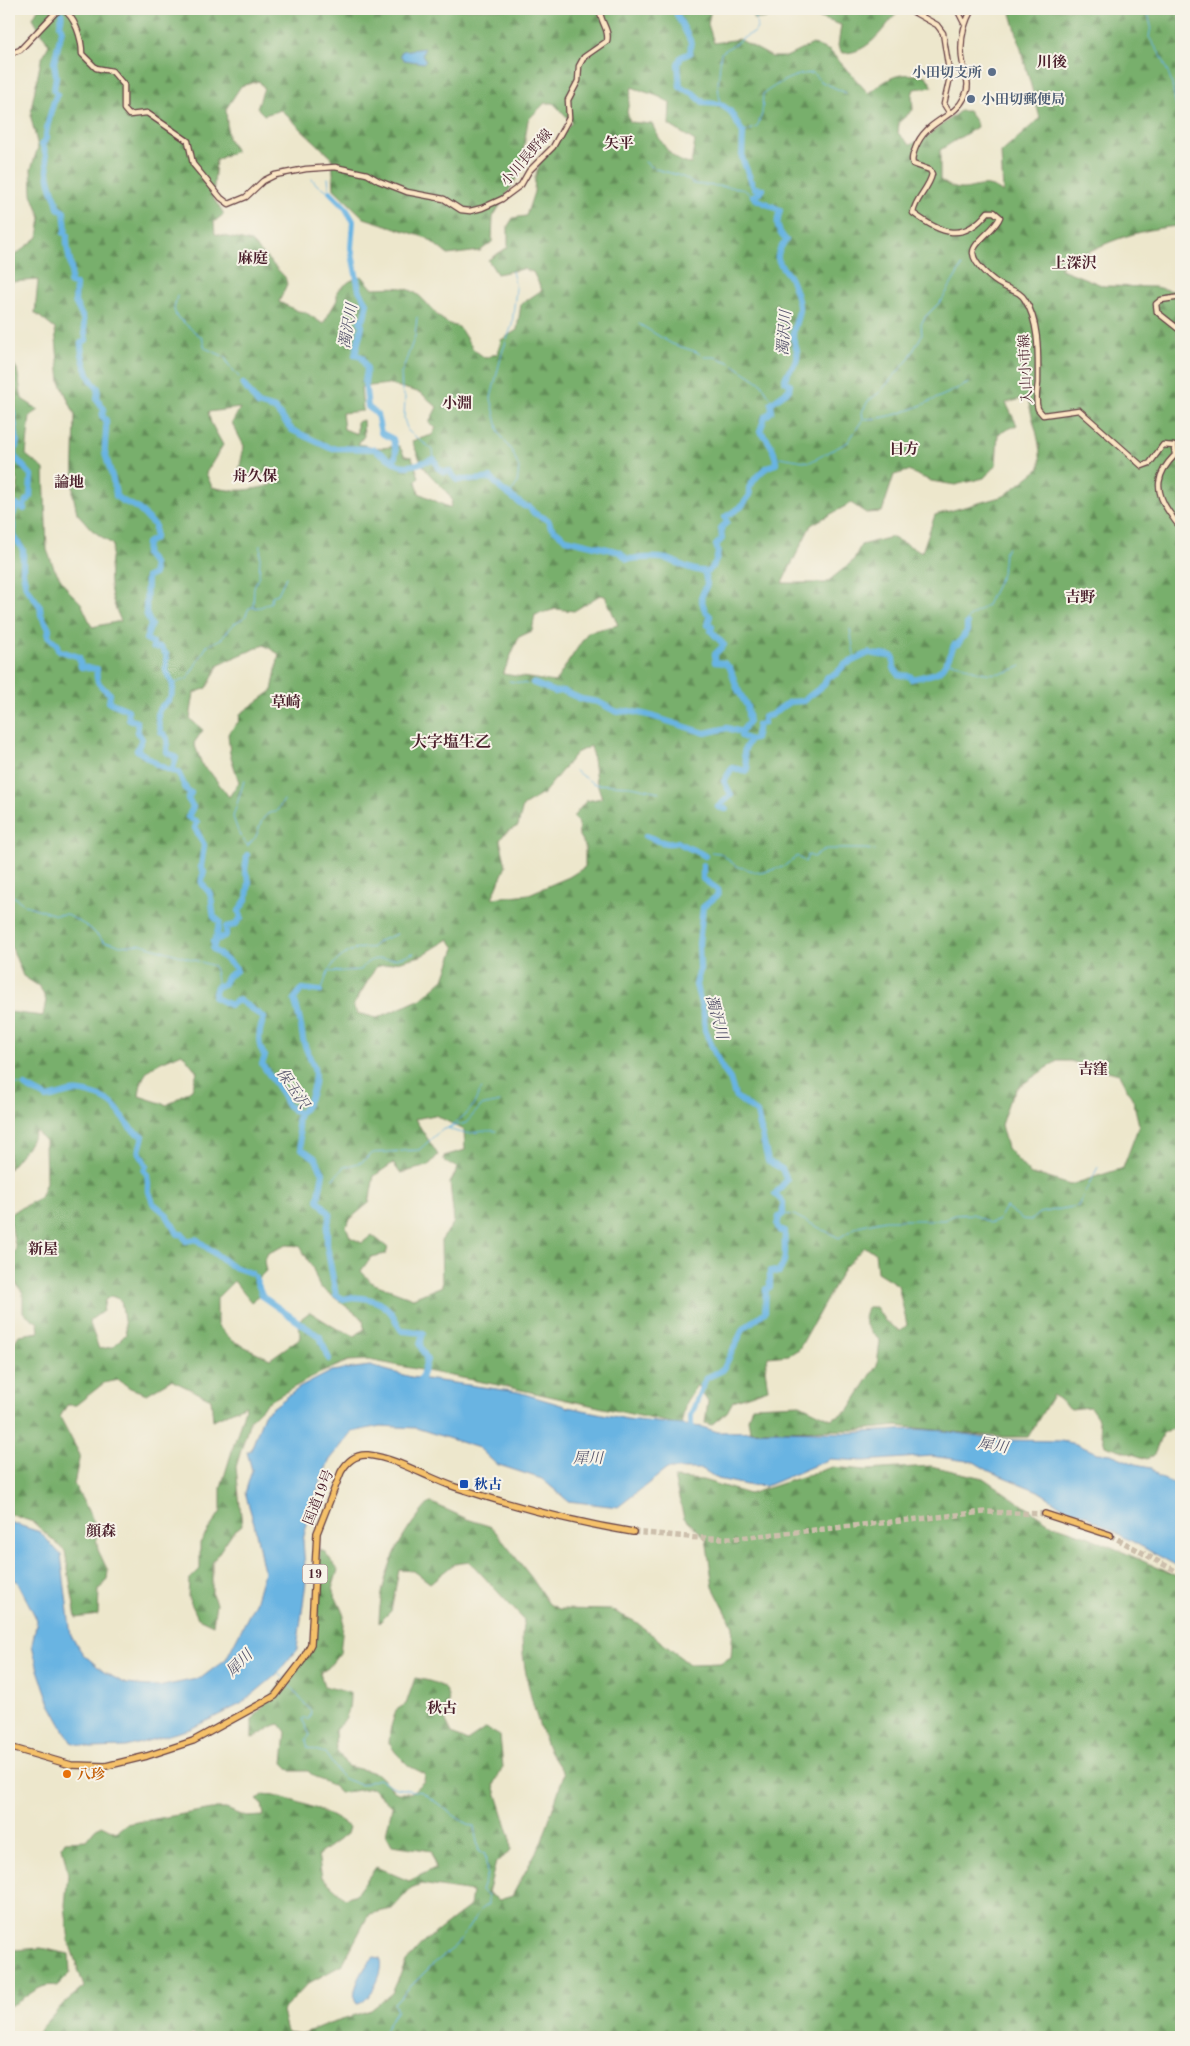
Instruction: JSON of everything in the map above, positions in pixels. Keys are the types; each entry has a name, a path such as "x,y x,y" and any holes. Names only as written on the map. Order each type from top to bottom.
{"highway":[{"name":"国道19号","path":"9,1747 71,1765 106,1766 193,1742 238,1719 275,1696 302,1661 311,1644 317,1533 341,1472 346,1464 361,1455 370,1455 391,1462 488,1498 596,1526 633,1532"},
{"path":"1045,1514 1110,1535"}],"main road":[{"name":"小川長野線","path":"9,54 20,50 56,13 62,9 67,12 82,41 82,54 96,68 112,71 124,85 124,109 129,114 147,113 188,141 193,164 221,198 229,204 246,197 262,181 275,175 306,169 334,167 367,174 394,188 444,199 461,210 470,211 512,194 529,171 553,147 569,118 568,100 578,81 580,66 584,58 607,41 608,36 599,18 600,9"},
{"path":"908,9 937,25 943,33 950,76 944,104 949,112 959,105 968,87 963,64 964,23 957,9"},
{"path":"964,23 972,9"},
{"name":"入山小市線","path":"949,112 922,133 914,151 913,164 930,170 932,174 929,183 914,203 913,213 936,227 952,232 964,232 974,226 988,212 994,212 1000,217 998,224 974,247 973,254 979,265 988,275 1003,286 1017,291 1026,300 1038,343 1038,410 1043,415 1079,410 1142,466 1150,463 1163,445 1174,446 1175,455 1161,473 1159,492 1161,500 1181,528"},
{"path":"1181,297 1161,300 1156,304 1157,312 1181,331"}],"green space":[{"path":"38,9 711,9 708,24 714,43 739,39 772,57 786,57 813,44 830,51 868,93 889,79 901,75 926,76 933,87 914,89 912,95 913,110 899,122 898,133 910,145 925,138 960,111 968,111 976,122 977,127 940,150 940,180 955,188 967,189 989,186 1003,193 1001,153 1040,118 1011,13 1016,9 1181,9 1181,226 1149,230 1118,239 1088,252 1059,268 1104,286 1155,287 1181,293 1181,331 1176,335 1181,342 1181,1425 1163,1433 1153,1456 1147,1459 1105,1445 1097,1417 1090,1407 1071,1409 1053,1395 1028,1437 1001,1437 897,1426 860,1430 750,1431 748,1419 752,1406 800,1404 831,1419 848,1411 877,1365 880,1341 866,1326 864,1318 868,1307 876,1307 885,1321 900,1331 907,1325 898,1285 877,1272 875,1252 864,1247 844,1268 799,1349 789,1355 768,1357 765,1369 768,1389 733,1401 727,1412 711,1425 705,1423 708,1401 697,1385 686,1402 681,1425 503,1386 369,1360 348,1361 316,1375 268,1402 250,1420 236,1467 242,1525 232,1533 212,1563 212,1594 216,1603 213,1625 198,1618 188,1597 189,1580 200,1569 200,1543 221,1511 221,1487 246,1405 213,1420 211,1399 171,1380 147,1394 130,1388 119,1380 104,1383 76,1405 67,1405 60,1417 80,1455 74,1484 94,1522 98,1550 108,1571 107,1579 99,1590 98,1615 76,1618 65,1551 33,1522 9,1514 9,1346 14,1343 19,1335 39,1332 38,1323 23,1312 23,1293 9,1274 9,1257 16,1250 9,1214 40,1198 46,1182 45,1141 36,1131 29,1144 9,1169 9,1012 43,1016 46,1000 40,987 23,976 12,948 9,946 9,494 17,492 18,482 9,466 9,357 17,369 22,399 39,410 30,416 26,455 44,469 47,550 54,568 68,590 81,603 92,627 121,621 113,601 110,583 113,545 92,530 77,513 73,494 75,415 60,382 55,329 35,313 38,280 9,282 9,260 38,237 41,218 32,194 31,169 38,147 31,118 41,60 49,45 33,18","holes":["259,81 264,88 257,108 264,115 281,110 332,158 334,189 364,218 427,238 448,255 480,251 492,242 493,217 520,172 528,120 545,103 553,103 572,122 540,162 535,178 534,192 526,216 513,218 508,226 508,247 488,260 497,274 523,269 533,272 542,290 521,304 517,330 501,340 498,353 485,358 473,349 459,327 443,320 414,292 399,288 372,288 362,276 350,281 337,291 337,300 323,324 305,312 298,311 279,302 287,284 285,277 251,242 215,234 214,222 224,214 213,198 216,160 236,151 228,138 226,109 241,86","632,87 656,95 670,103 669,125 695,141 691,164 678,159 667,150 652,124 630,122 627,112","389,384 421,393 437,407 429,423 436,428 432,435 412,441 425,468 452,500 450,508 419,493 416,481 419,477 412,457 405,456 399,446 380,448 358,444 364,436 363,420 357,422 357,434 344,429 342,413 363,411 361,387","1028,399 1038,441 1040,468 1004,496 935,515 922,552 891,537 861,545 853,561 826,583 782,583 811,525 851,503 866,513 882,512 894,475 908,471 931,481 955,485 984,478 996,465 998,434 1017,425 1006,403","240,408 232,423 244,446 239,471 243,475 273,474 272,485 242,490 212,487 206,473 223,445 211,423 208,412","600,595 605,596 618,625 588,632 555,682 503,674 519,637 532,631 535,615 556,609 574,611","264,645 279,654 272,691 240,714 239,721 228,734 230,754 239,782 229,797 210,772 203,767 194,743 203,730 190,719 194,693 207,688 219,664","591,746 596,780 602,798 586,801 573,817 578,821 579,836 585,846 585,867 569,877 529,894 492,898 506,866 500,840 505,833 518,826 523,806 543,794 576,753","449,939 455,948 444,979 421,999 377,1018 357,1013 353,1006 376,967 421,956","182,1053 197,1072 192,1089 167,1105 139,1096 143,1078 152,1067","1057,1061 1070,1061 1119,1074 1133,1100 1139,1125 1123,1168 1070,1185 1042,1176 1031,1175 1007,1148 1001,1125 1009,1101 1017,1088","435,1115 464,1130 465,1150 444,1156 444,1161 458,1168 450,1183 454,1222 441,1241 442,1286 413,1298 372,1283 361,1271 371,1257 386,1254 388,1248 372,1235 362,1243 350,1237 346,1226 352,1217 369,1203 374,1176 393,1163 400,1173 428,1166 438,1155 415,1119","287,1245 300,1246 313,1269 319,1286 363,1319 364,1329 355,1336 334,1327 310,1312 299,1320 300,1338 270,1359 233,1341 217,1325 217,1298 234,1281 251,1302 260,1295 258,1279 266,1271 264,1261 268,1253","111,1296 121,1300 126,1334 113,1347 99,1349 89,1321 103,1311 105,1300"]},
{"path":"753,9 897,9 897,13 867,46 859,50 842,53 838,46 841,25 813,16 795,13 753,19"},
{"path":"931,1466 983,1478 1051,1524 1087,1536 1181,1578 1181,2037 198,2037 192,2034 190,2037 34,2037 64,2003 84,1987 69,1942 65,1905 68,1874 62,1846 65,1841 86,1840 101,1825 116,1832 126,1824 212,1809 226,1809 247,1817 264,1816 262,1804 257,1800 264,1794 308,1806 339,1820 349,1827 347,1834 318,1855 322,1877 345,1898 356,1894 376,1867 409,1881 435,1868 432,1851 392,1845 386,1834 392,1807 372,1788 340,1793 308,1771 291,1771 283,1763 286,1732 280,1724 252,1738 252,1720 316,1639 320,1550 325,1552 338,1570 332,1589 344,1615 340,1653 328,1668 320,1673 324,1686 350,1693 347,1714 343,1722 335,1730 336,1749 347,1766 376,1773 397,1793 411,1793 424,1781 425,1774 409,1766 389,1743 390,1730 396,1710 406,1704 415,1678 433,1682 445,1689 449,1701 445,1720 452,1734 467,1741 486,1728 500,1736 503,1767 494,1785 510,1836 511,1851 496,1862 488,1893 499,1900 512,1896 542,1841 564,1774 548,1748 528,1684 522,1633 524,1620 470,1562 454,1564 430,1583 414,1571 399,1570 391,1611 379,1623 383,1589 393,1558 409,1529 430,1502 467,1519 492,1527 531,1577 549,1604 559,1609 611,1610 636,1622 689,1664 720,1663 731,1657 733,1626 713,1587 706,1538 684,1518 674,1478 703,1480 749,1494 832,1467 866,1470","holes":["421,1884 472,1892 470,1906 425,1941 406,1962 392,1993 371,2010 329,2023 302,2034 287,2032 282,2011 309,1983 342,1965 369,1914 392,1909 411,1888"]},
{"path":"41,1948 69,1954 70,1973 57,1986 50,1985 38,1989 9,2006 9,1954 14,1950"}],"water":[{"path":"425,48 422,54 426,61 424,63 404,60 400,55 402,51"},
{"name":"犀川","path":"370,1366 411,1377 518,1392 568,1407 627,1419 702,1427 718,1432 786,1431 849,1433 915,1429 944,1431 1005,1440 1061,1441 1076,1444 1097,1453 1111,1454 1135,1464 1151,1467 1158,1477 1181,1486 1181,1568 1087,1515 1063,1507 1038,1491 989,1471 974,1462 931,1456 864,1461 830,1459 766,1486 746,1485 718,1479 702,1469 667,1469 618,1507 568,1501 542,1479 496,1464 479,1448 416,1428 380,1426 352,1432 329,1461 313,1500 303,1540 306,1582 297,1649 276,1675 241,1704 190,1729 126,1747 90,1748 71,1742 50,1704 38,1670 32,1645 37,1620 17,1581 9,1578 9,1522 40,1532 61,1555 71,1636 83,1654 104,1672 126,1684 158,1687 201,1678 226,1659 255,1603 264,1572 254,1523 245,1493 252,1470 247,1452 251,1450 264,1414 299,1388 332,1371"},
{"path":"374,1957 380,1958 382,1963 379,1977 367,1998 357,2004 355,1999 356,1987 362,1972"}],"waterway":[{"name":"濁沢川","path":"674,9 691,42 690,53 681,57 678,64 680,87 693,93 704,103 720,104 730,111 743,133 742,158 754,188 763,189 753,196 780,210 778,226 780,233 786,240 779,251 778,259 791,279 799,306 793,336 797,358 785,378 785,381 790,384 789,390 771,403 772,411 765,417 760,431 775,454 776,464 768,467 757,476 749,488 750,495 741,507 725,517 727,522 721,528 722,539 716,545 718,553 716,561 705,574"},
{"path":"720,104 718,84 721,53 754,33 757,28 755,13 759,12 759,9"},
{"path":"1147,9 1151,26 1149,37 1163,59 1172,84 1181,134"},
{"name":"保玉沢","path":"62,14 60,25 62,30 54,62 56,76 54,90 57,94 53,103 46,140 42,144 46,153 49,178 58,208 64,212 66,229 64,233 67,235 71,271 70,283 76,285 75,302 83,318 86,340 81,343 82,355 88,374 94,385 98,388 97,399 104,409 102,416 106,420 105,453 116,496 137,508 155,525 155,538 147,543 146,555 153,563 154,574 147,577 146,613 151,625 146,639 153,643 153,647 161,648 166,654 166,670 173,686 171,696 159,710 158,721 161,732 167,738 167,752 176,758 172,771 178,772 187,791 191,793 188,799 193,807 188,817 197,822 195,828 204,845 201,867 204,872 202,884 210,893 214,917 220,922 213,949 236,968 236,971 228,976 223,985 217,986 214,997 230,1005 238,1000 264,1018 259,1037 260,1047 265,1056 262,1064 283,1095 287,1105 299,1114 297,1122 302,1149 315,1158 323,1173 318,1200 330,1214 327,1246 336,1295 343,1299 370,1299 388,1309 402,1331 423,1333 420,1345 427,1360 419,1385"},
{"path":"743,133 757,127 762,114 763,94 792,77 813,73 820,81 846,93"},
{"path":"645,162 657,169 682,177 693,184 741,188 753,196"},
{"path":"328,178 330,192"},
{"path":"312,179 317,185 329,191"},
{"name":"濁沢川","path":"330,192 345,207 353,221 351,248 359,290 367,303 364,318 360,320 362,326 355,355 362,357 367,369 365,382 368,407 377,414 381,433 393,439 396,451 394,462 398,465 408,466 434,459 438,468 444,472 449,471 457,480 491,478 501,489 524,506 529,507 534,513 548,520 551,527 566,539 620,552 627,559 666,559 693,570 703,571 705,574"},
{"path":"776,459 780,457 810,462 848,442 863,419 862,412 868,401 880,392 908,360 922,335 921,324 925,317 942,300 962,266"},
{"path":"509,495 517,484 519,468 513,453 499,433 491,398 502,353 512,325 516,288 512,271"},
{"path":"177,296 174,309 176,316 202,338 205,348 225,357 228,364 239,377"},
{"path":"417,317 415,336 401,374 402,391 405,397 404,419 408,431 433,450 434,459"},
{"path":"639,324 672,344 697,352 704,357 715,357 729,362 761,383 769,396 775,400"},
{"path":"865,419 905,412 969,383"},
{"path":"243,384 258,404 275,409 292,430 330,448 374,449 394,462"},
{"path":"9,406 12,409 17,441 14,456 31,475 30,497 25,503 24,509 17,505 12,517 14,536 23,550 23,573 26,587 40,606 41,615 49,629 48,636 57,644 58,650 79,657 81,667 97,669 98,681 110,694 109,702 128,710 129,719 137,722 138,733 142,739 137,750 158,765 172,771"},
{"path":"253,607 254,587 259,575 261,545"},
{"path":"967,624 968,618 987,605 1002,574 1004,552 1008,547"},
{"name":"濁沢川","path":"705,574 707,584 701,598 705,611 710,616 708,625 712,627 711,631 724,645 715,654 715,662 724,663 730,668 737,688 747,706 749,722 741,732 741,736 750,740 744,754 748,769 747,771 732,768 724,781 731,795 718,807 726,809"},
{"path":"173,684 187,679 207,646 221,639 235,623 245,617 249,608 261,607 271,602 272,596 278,594 286,577"},
{"path":"750,740 755,739 758,725 764,723 764,717 771,715 789,702 803,701 824,685 827,677 836,674 844,665 869,653 893,657 894,668 899,675 910,676 911,679 939,671 943,668 954,645 958,644 967,631 967,624"},
{"path":"850,629 855,660"},
{"path":"947,663 957,663 979,672 991,673 1010,671 1021,666"},
{"path":"509,681 527,684"},
{"path":"533,683 555,692 563,691 581,699 598,702 617,712 629,711 648,715 705,733 727,728 741,732"},
{"path":"575,771 594,784 631,786 660,792"},
{"path":"244,781 233,817 239,834 248,846"},
{"path":"248,845 255,837 264,817 267,814 276,812 284,800"},
{"path":"646,836 666,843 678,842 705,856"},
{"path":"711,852 720,853 736,866 760,873 783,867 797,856 805,862 808,855 814,857 826,849 866,849 875,851"},
{"path":"213,942 226,935 226,927 235,925 241,918 239,911 247,898 249,881 245,871 247,855"},
{"name":"濁沢川","path":"691,1435 691,1415 706,1378 723,1370 743,1329 765,1312 766,1289 770,1287 770,1271 779,1272 784,1262 785,1231 780,1231 777,1225 779,1217 783,1214 783,1202 775,1194 787,1180 782,1169 768,1161 757,1113 735,1096 730,1079 720,1065 705,1030 704,1015 696,985 700,969 699,943 703,907 718,895 717,889 703,879 703,865"},
{"path":"9,893 25,905 56,915 66,914 90,928 104,942 120,946 141,944 214,966 218,986"},
{"path":"328,972 346,954 358,949 371,948 379,941 397,934"},
{"path":"320,991 328,972 361,970 368,962 373,960 398,958 414,953"},
{"name":"保玉沢","path":"299,1114 309,1099 315,1074 304,1043 299,1014 294,999 302,989 320,991"},
{"path":"9,1083 25,1086"},
{"path":"25,1086 47,1098 70,1092 80,1092 97,1096 111,1103 128,1126 143,1136 139,1151 146,1166 144,1171 147,1174 149,1192 153,1203 166,1214 178,1234 182,1234 186,1241 196,1239 231,1266 251,1273"},
{"path":"482,1089 470,1110 448,1128 461,1133 496,1131"},
{"path":"333,1179 344,1167 362,1162 373,1153 419,1150 441,1130 466,1123 481,1106 500,1102"},
{"path":"783,1214 794,1215 839,1238 858,1226 885,1220 944,1220 954,1215 973,1214 989,1223 998,1221 1006,1207 1022,1219 1031,1220 1039,1213 1078,1206 1098,1167"},
{"path":"255,1277 263,1297 320,1337 329,1359"},
{"path":"278,1672 285,1680"},
{"path":"288,1684 311,1711 309,1719 302,1719 310,1735 306,1740 308,1748 325,1753 342,1778 361,1785 378,1779 396,1788 422,1792 459,1819 474,1827 479,1852 485,1854 487,1874 481,1891 488,1896 488,1904 481,1909 456,1946 432,1965 394,2003 397,2010 380,2037"}],"tunnel":[{"path":"633,1532 699,1538 739,1538 985,1512 1045,1514"},
{"path":"1110,1535 1181,1574"}],"place":[{"name":"小田切支所","path":"992,72"},
{"name":"小田切郵便局","path":"971,99"},
{"name":"秋古","path":"464,1484"},
{"name":"八珍","path":"67,1774"}],"district":[{"name":"川後","path":"1052,62"},
{"name":"矢平","path":"619,143"},
{"name":"麻庭","path":"253,258"},
{"name":"上深沢","path":"1074,263"},
{"name":"小淵","path":"457,403"},
{"name":"日方","path":"904,449"},
{"name":"舟久保","path":"255,476"},
{"name":"論地","path":"69,482"},
{"name":"吉野","path":"1080,597"},
{"name":"草崎","path":"286,702"},
{"name":"大字塩生乙","path":"451,741"},
{"name":"吉窪","path":"1093,1069"},
{"name":"新屋","path":"43,1249"},
{"name":"顔森","path":"101,1531"},
{"name":"秋古","path":"442,1708"}]}
